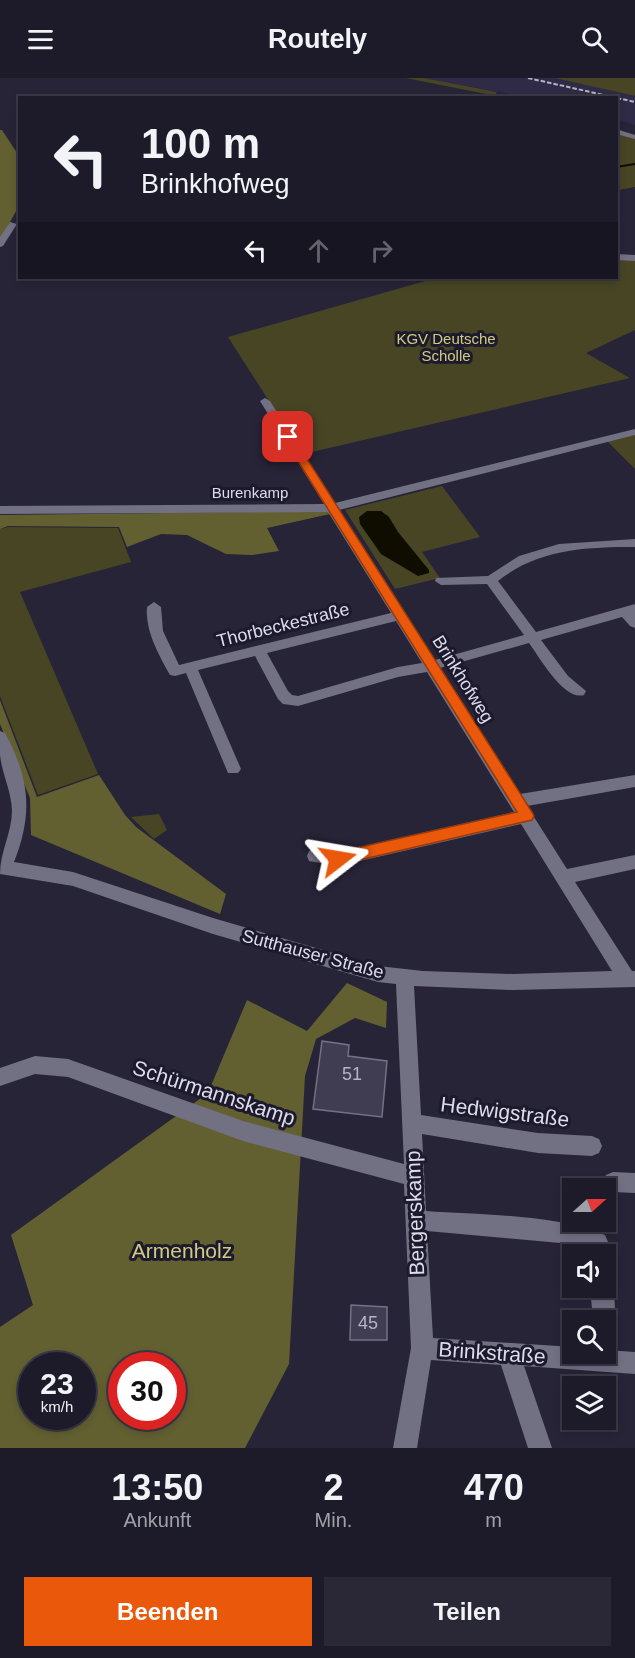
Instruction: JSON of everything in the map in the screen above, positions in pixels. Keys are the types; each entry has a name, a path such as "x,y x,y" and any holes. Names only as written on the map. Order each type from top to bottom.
{"street":[{"path":"618,132 635,137"},
{"path":"0,230 16,223"},
{"path":"0,244 16,223"},
{"path":"618,257 635,258"},
{"name":"Brinkhofweg","path":"265,401 631,979"},
{"name":"Burenkamp","path":"0,510 332,508 635,432"},
{"path":"441,581 491,580 503,569 538,552 568,546 635,543"},
{"path":"491,580 563,680 579,692"},
{"name":"Thorbeckestraße","path":"154,607 152,614 175,671 400,615"},
{"path":"258,649 288,700 298,701 398,672 431,666 630,611 635,623"},
{"path":"190,667 233,769"},
{"path":"0,737 15,776 19,806 19,824 2,867"},
{"path":"518,801 635,781"},
{"path":"315,856 338,859 526,816"},
{"path":"565,877 635,862"},
{"name":"Sutthauser Straße","path":"2,867 73,879 213,926 354,968 405,977 513,982 631,979"},
{"name":"Bergerskamp","path":"405,977 422,1348 405,1448"},
{"name":"Schürmannskamp","path":"0,1077 35,1065 68,1068 243,1131 414,1177"},
{"name":"Hedwigstraße","path":"412,1123 538,1143 592,1146"},
{"path":"616,1182 635,1183"},
{"path":"415,1220 560,1233 597,1242 597,1244"},
{"name":"Brinkstraße","path":"422,1348 509,1354 562,1355"},
{"path":"509,1354 540,1448"},
{"name":"Brinkstraße","path":"616,1358 635,1364"}],"shaded area":[{"path":"424,78 557,78 635,96 635,125 618,119 618,96 521,96"},
{"path":"367,511 381,511 389,517 429,573 418,576 381,554 360,524 359,517"}],"green space":[{"path":"406,78 424,78 497,92 494,96"},
{"path":"555,78 635,78 635,96"},
{"path":"0,130 2,130 18,154 18,208 0,240"},
{"path":"618,133 635,138 635,187 618,190"},
{"name":"KGV Deutsche Scholle","path":"618,258 635,258 635,330 586,353 630,378 303,454 228,337 432,279 618,279"},
{"path":"635,432 635,469 606,440"},
{"path":"442,486 480,537 422,552 440,578 395,589 345,510"},
{"path":"328,511 330,514 267,528 279,551 252,555 226,554 187,535 161,534 127,547 119,527 8,526 0,529 0,515"},
{"path":"8,527 118,528 131,562 20,592 98,774 38,795 0,696 0,529"},
{"path":"0,700 37,797 99,775 125,815 136,827 226,894 220,914 31,835 30,798 0,724"},
{"path":"159,814 167,830 154,839 131,817"},
{"name":"Armenholz","path":"347,983 387,1002 386,1028 355,1018 316,1039 305,1076 289,1364 245,1448 0,1448 0,1327 33,1305 11,1235 208,1093 247,1000 307,1031"}],"building":[{"path":"322,1041 349,1045 348,1056 387,1061 382,1117 313,1109"},
{"path":"351,1305 387,1307 387,1340 350,1340"}],"waterway":[{"path":"618,167 635,164"}],"railway":[{"path":"528,78 608,96"},
{"path":"618,98 635,102"}],"route":[{"path":"288,437 366,565 408,627 526,816 338,859"}]}
